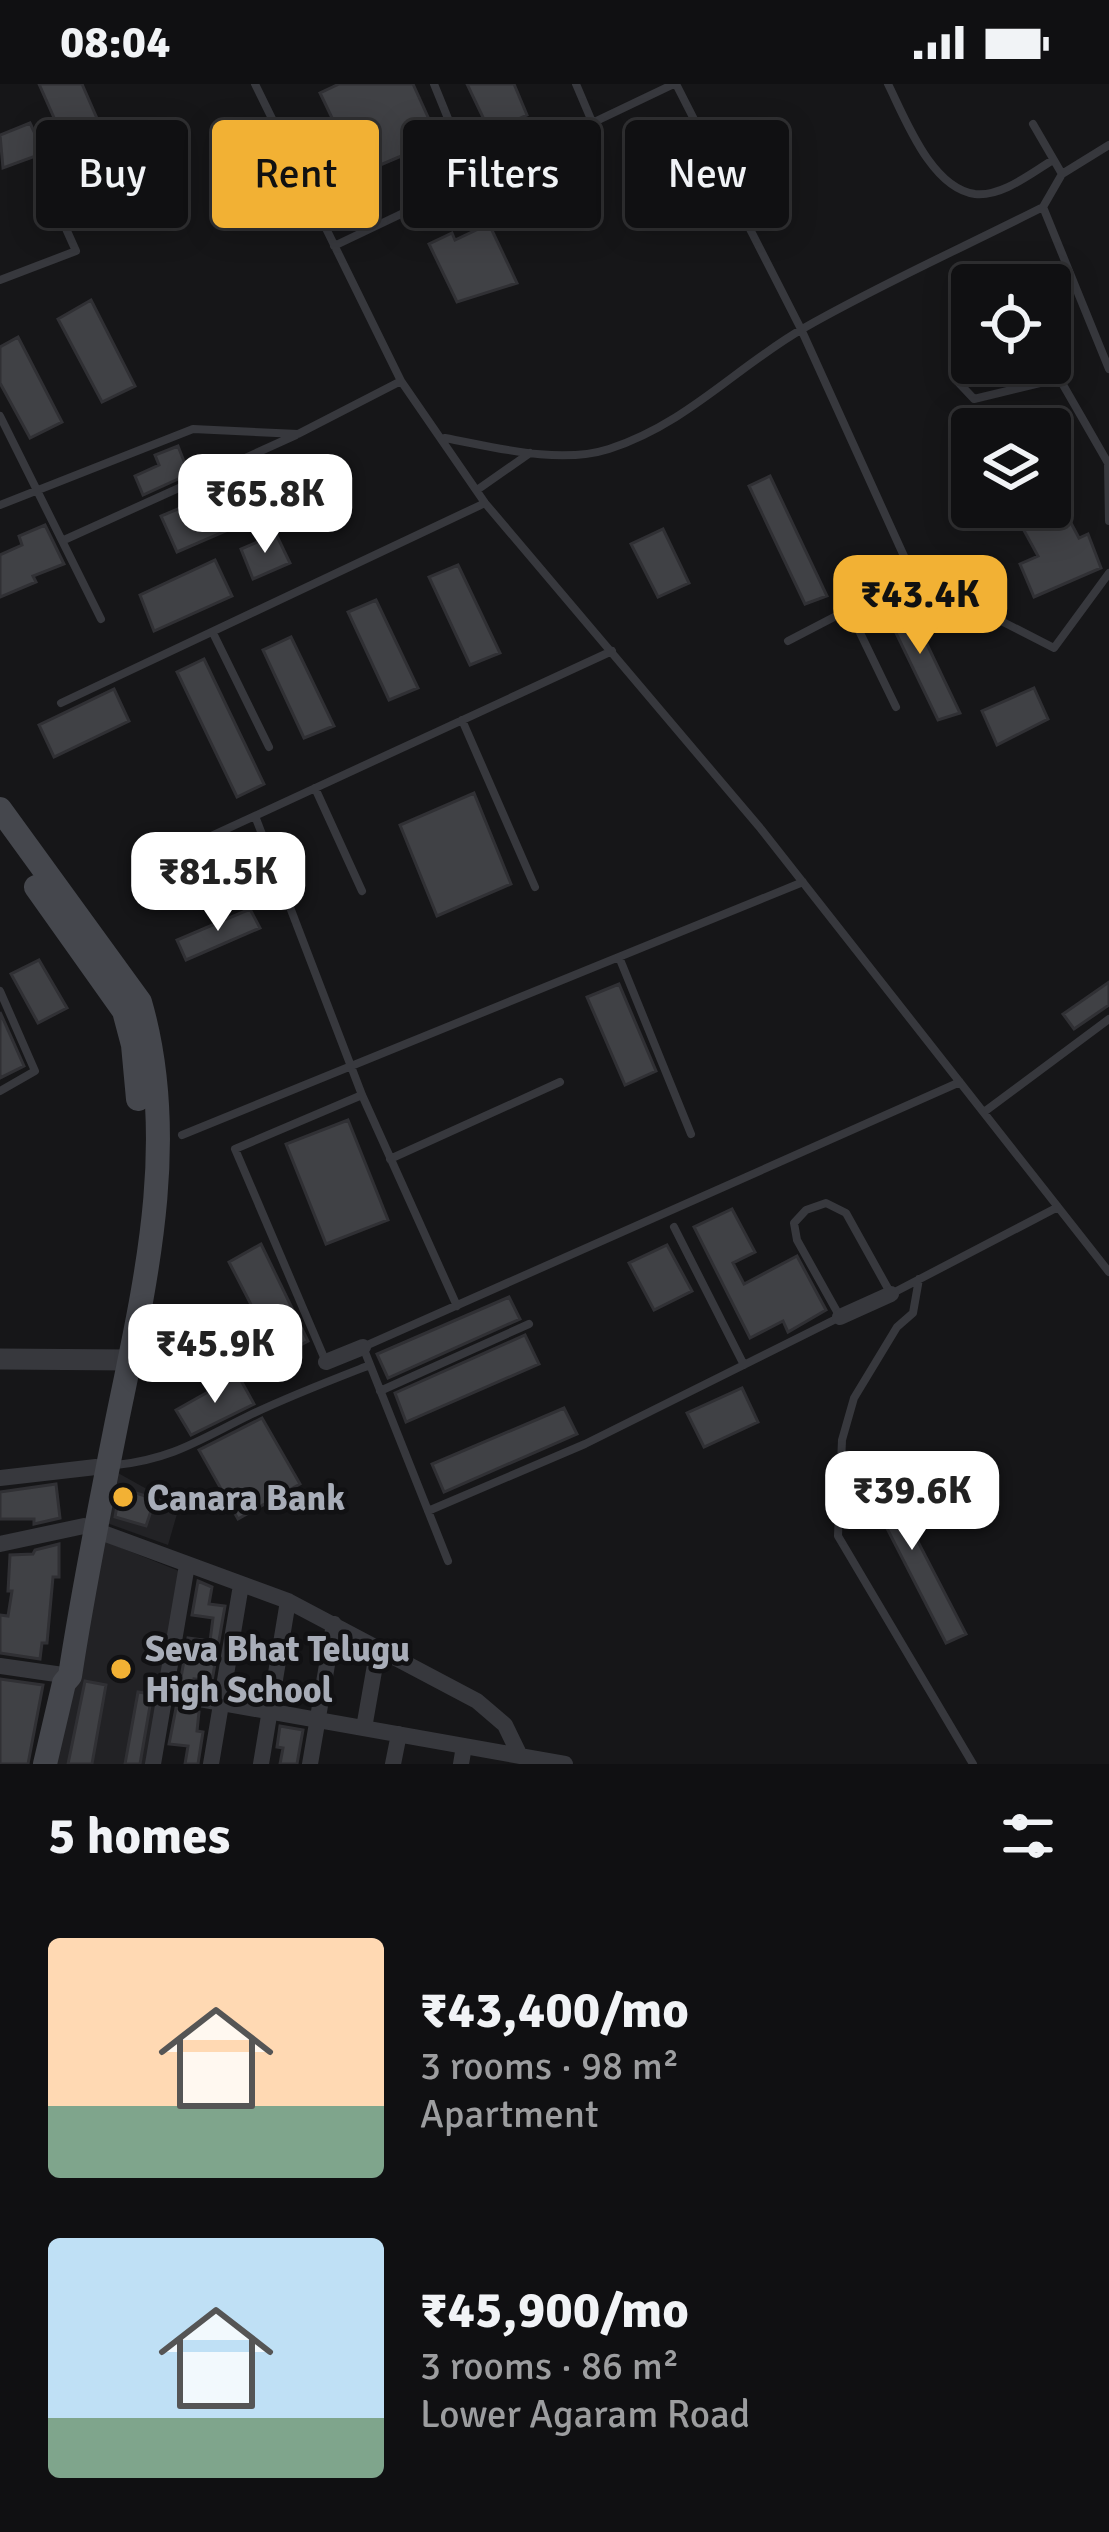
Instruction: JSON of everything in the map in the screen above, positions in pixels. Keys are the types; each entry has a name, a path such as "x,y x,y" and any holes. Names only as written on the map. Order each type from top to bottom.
{"main road":[{"path":"0,809 140,1002 153,1071 155,1196 150,1261 124,1360 45,1764"},
{"path":"0,837 124,1011 133,1045 141,1151 140,1226 124,1360"}],"street":[{"path":"840,1317 891,1294"},
{"path":"326,1362 363,1346"},
{"path":"0,1359 124,1360"},
{"path":"0,1478 102,1466"},
{"path":"0,1544 90,1528 288,1601 492,1712 520,1756"},
{"path":"152,1764 187,1565"},
{"path":"211,1764 241,1585"},
{"path":"261,1764 288,1601"},
{"path":"310,1764 334,1624"},
{"path":"364,1728 378,1648"},
{"path":"0,1666 65,1677"},
{"path":"166,1693 399,1734 463,1755 520,1756 564,1764"},
{"path":"394,1764 399,1734"}],"lane":[{"path":"255,84 401,381 485,503 802,882 1109,1272"},
{"path":"434,84 449,120"},
{"path":"576,84 591,120"},
{"path":"601,120 675,84 801,329 913,576 1054,648 1109,573"},
{"path":"888,84 927,161 951,182 975,194 1008,188 1053,160"},
{"path":"1033,124 1062,174"},
{"path":"443,437 532,452 606,450 692,410 801,329 1043,207 1062,174 1109,146"},
{"path":"1043,207 1109,369"},
{"path":"334,246 403,213"},
{"path":"0,280 76,251 66,228"},
{"path":"64,540 298,434 401,381"},
{"path":"960,384 974,399 1035,384"},
{"path":"1063,384 1108,463 1109,521"},
{"path":"0,416 101,620"},
{"path":"0,505 193,429 298,434"},
{"path":"477,490 532,452"},
{"path":"61,704 485,503"},
{"path":"788,641 913,576"},
{"path":"849,610 896,707"},
{"path":"213,633 269,748"},
{"path":"155,862 612,651"},
{"path":"462,720 535,887"},
{"path":"314,788 362,892"},
{"path":"255,816 350,1066 457,1306"},
{"path":"182,1135 802,882"},
{"path":"619,957 691,1134"},
{"path":"0,1090 34,1071 1,997"},
{"path":"984,1112 1109,1019"},
{"path":"390,1159 560,1082"},
{"path":"448,1561 363,1346 960,1082"},
{"path":"326,1362 235,1148 362,1094"},
{"path":"428,1510 585,1444 840,1317 797,1240 794,1223 814,1206 826,1203 846,1214 891,1294 1058,1207"},
{"path":"674,1227 744,1365"},
{"path":"919,1279 913,1313 897,1327 854,1398 842,1440 838,1536 973,1764"},
{"path":"380,1390 529,1324"},
{"path":"102,1466 153,1461 177,1453 249,1415 370,1365"}],"shaded area":[{"path":"118,1473 179,1507 168,1545 104,1522"},
{"name":"Seva Bhat Telugu High School","path":"99,1539 184,1573 150,1764 56,1764"}],"building":[{"path":"39,84 82,84 98,120 55,120"},
{"path":"339,84 413,84 429,120 403,120 403,155 379,165 379,120 333,120 320,93"},
{"path":"467,84 514,84 527,115 516,120 484,120"},
{"path":"30,123 36,156 3,168 0,135"},
{"path":"491,228 517,283 457,302 429,244 452,233 455,240"},
{"path":"91,300 135,386 102,402 58,319"},
{"path":"18,337 62,422 30,438 0,383 0,347"},
{"path":"178,446 189,474 143,495 135,476 159,465 155,455"},
{"path":"770,476 827,596 805,604 749,486"},
{"path":"250,479 267,513 177,552 161,516"},
{"path":"1071,523 1079,538 1088,534 1101,568 1034,597 1020,564 1038,556 1023,528 1071,528"},
{"path":"45,525 64,564 0,597 0,555 22,545 19,536"},
{"path":"663,529 689,583 658,597 631,544"},
{"path":"276,534 290,563 253,579 241,549"},
{"path":"215,560 232,596 154,631 140,595"},
{"path":"458,565 500,653 470,665 429,577"},
{"path":"902,592 960,713 938,720 881,602"},
{"path":"376,600 418,688 389,700 348,612"},
{"path":"291,637 334,726 304,738 263,650"},
{"path":"204,659 264,784 237,797 177,672"},
{"path":"1034,688 1048,719 997,745 982,711"},
{"path":"114,689 129,721 54,757 39,725"},
{"path":"474,793 511,884 437,916 400,825"},
{"path":"236,854 246,873 172,905 163,885"},
{"path":"250,909 260,928 186,960 177,940"},
{"path":"39,960 67,1008 38,1023 11,974"},
{"path":"1109,982 1109,1005 1074,1029 1063,1014"},
{"path":"619,984 656,1071 625,1085 587,997"},
{"path":"0,1012 24,1066 0,1078"},
{"path":"348,1120 388,1220 326,1244 286,1144"},
{"path":"732,1209 755,1252 733,1263 744,1284 797,1256 826,1310 788,1332 783,1321 750,1338 694,1227"},
{"path":"261,1244 308,1341 278,1357 229,1262"},
{"path":"667,1245 692,1291 654,1310 629,1263"},
{"path":"509,1297 520,1319 388,1378 377,1354"},
{"path":"525,1335 539,1364 406,1422 395,1393"},
{"path":"238,1375 254,1404 191,1435 176,1410"},
{"path":"742,1388 758,1422 704,1447 687,1413"},
{"path":"564,1408 577,1434 444,1492 432,1464"},
{"path":"262,1418 300,1484 238,1519 199,1450"},
{"path":"876,1461 966,1634 946,1643 858,1472"},
{"path":"56,1484 60,1518 34,1524 34,1519 0,1519 0,1492"},
{"path":"120,1488 155,1499 146,1526 115,1517"},
{"path":"59,1544 59,1577 53,1577 47,1643 42,1643 40,1659 0,1653 0,1615 8,1616 12,1591 8,1591 10,1555 33,1554"},
{"path":"198,1581 212,1587 209,1604 225,1606 212,1681 194,1679 193,1685 180,1683 188,1638 210,1641 213,1618 192,1615"},
{"path":"0,1679 43,1685 28,1764 0,1764"},
{"path":"85,1681 106,1685 92,1764 68,1764"},
{"path":"138,1692 152,1694 140,1764 125,1764"},
{"path":"176,1708 199,1712 197,1731 203,1732 198,1764 185,1764 188,1746 169,1744"},
{"path":"280,1726 303,1730 297,1764 280,1764"}],"place":[{"name":"Canara Bank","path":"123,1497"},
{"name":"Seva Bhat Telugu High School","path":"121,1669"}]}
